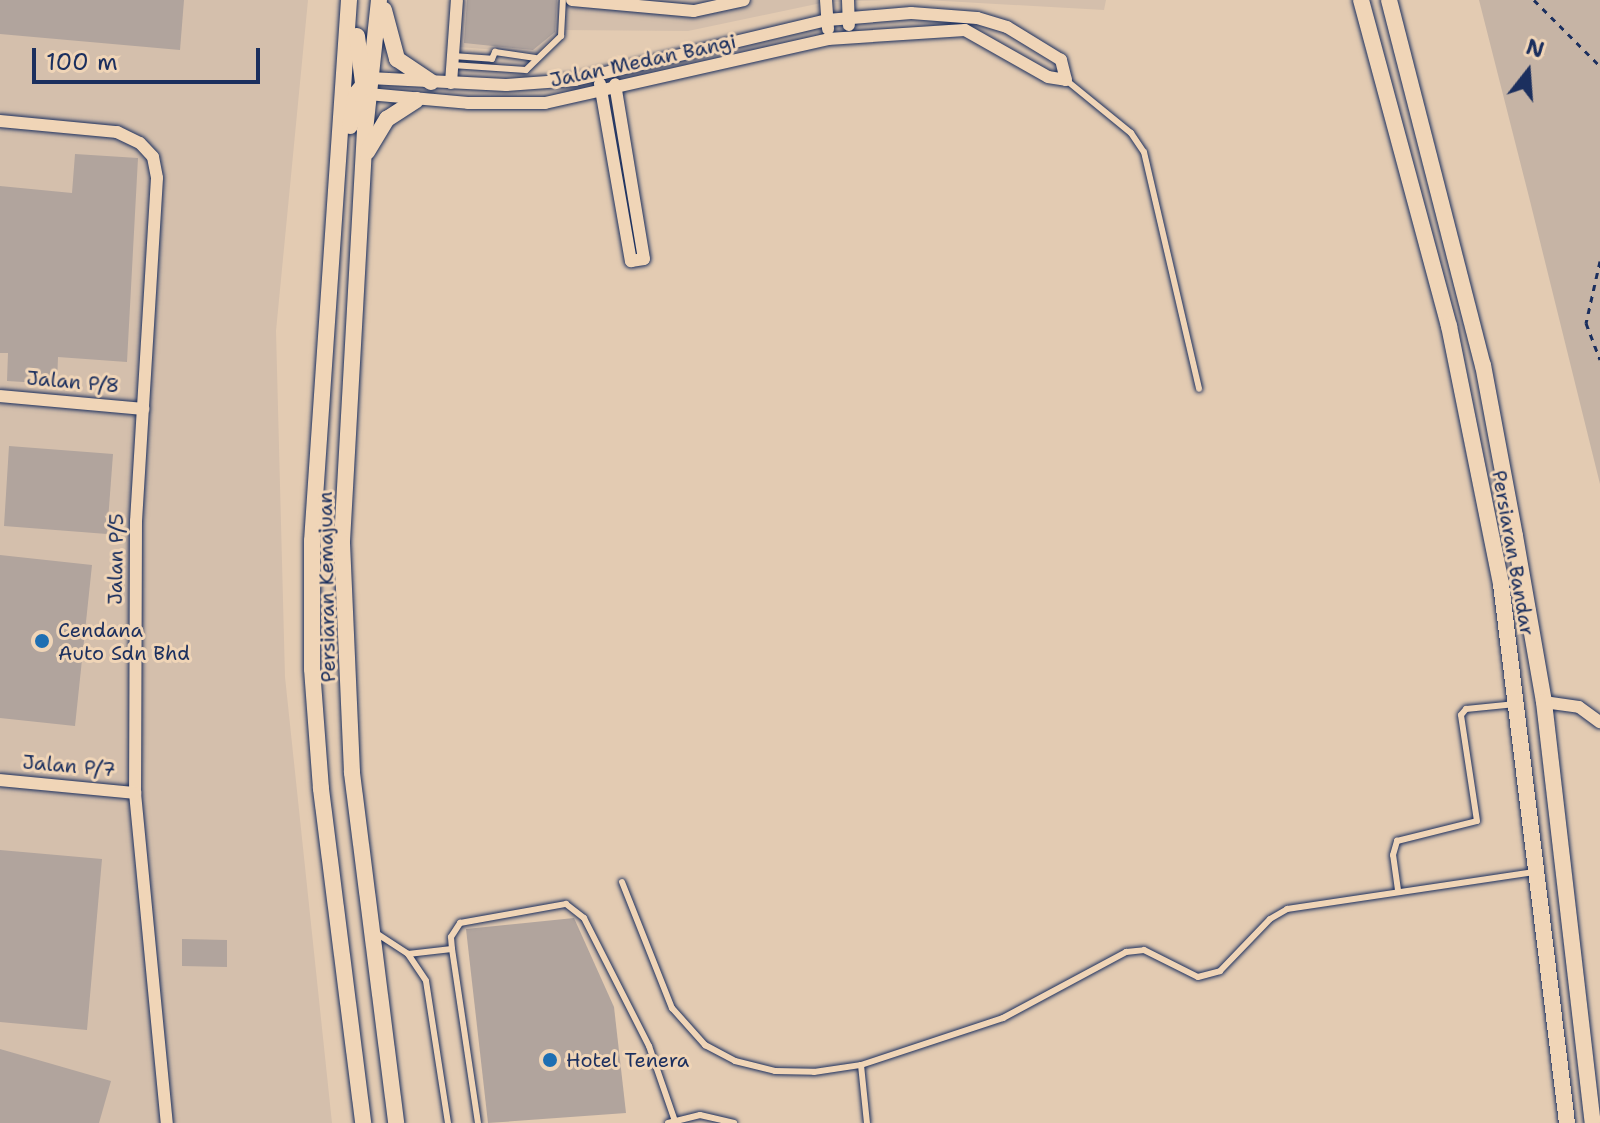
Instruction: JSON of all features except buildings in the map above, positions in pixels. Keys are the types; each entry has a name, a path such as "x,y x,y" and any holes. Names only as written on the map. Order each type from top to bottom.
{"main road":[{"name":"Persiaran Kemajuan","path":"349,0 312,541 312,669 321,789 363,1123"},
{"path":"331,258 342,218 352,102 366,85 355,54 360,0"},
{"name":"Persiaran Kemajuan","path":"380,0 366,85 342,543 352,773 396,1123"},
{"path":"380,0 397,59 431,82"},
{"name":"Persiaran Bandar","path":"1361,0 1449,326 1501,584 1567,1123"},
{"name":"Persiaran Bandar","path":"1389,0 1483,365 1544,702 1593,1123"},
{"path":"362,168 387,119 416,100"}],"street":[{"path":"451,83 457,0"},
{"name":"Jalan Medan Bangi","path":"572,0 695,6 744,0"},
{"path":"826,0 828,39"},
{"path":"848,0 849,35"},
{"name":"Jalan Medan Bangi","path":"911,13 977,18 1007,27 1061,60 1066,80 1048,77 965,30 849,35 545,103 416,100 366,85 431,82 483,84 599,77 827,20 911,13"},
{"path":"599,77 631,261 644,259 614,74"},
{"name":"Jalan P/5","path":"0,121 117,132 140,143 153,157 157,178 136,521 135,793 167,1123"},
{"name":"Jalan P/8","path":"0,396 143,409"},
{"path":"1544,702 1579,707 1600,722"},
{"name":"Jalan P/7","path":"0,780 135,793"}],"lane":[{"path":"452,61 487,68 526,70 561,36 563,0"},
{"path":"483,84 495,52 536,58"},
{"path":"452,61 492,59"},
{"path":"1066,80 1131,133 1144,152 1199,389"},
{"path":"1398,890 1393,855 1397,841 1477,821 1461,715 1466,709 1517,704"},
{"path":"622,882 672,1008 705,1045 735,1061 775,1071 861,1065 1003,1018 1126,952 1144,950 1198,977 1220,971 1270,919 1287,909 1534,872"},
{"path":"478,1123 451,937 460,923 566,904 584,918 649,1046 672,1122 700,1115 734,1123"},
{"path":"373,931 408,954 432,996 448,1123"},
{"path":"408,954 452,949"},
{"path":"861,1065 867,1123"}],"path":[{"path":"1534,0 1600,66"},
{"path":"1600,261 1586,323 1600,359"}],"shaded area":[{"path":"0,0 308,0 276,331 285,677 332,1123 0,1123"},
{"path":"463,0 888,0 826,2 688,31 558,30 537,53 459,47"},
{"path":"926,0 1106,0 1104,10"},
{"path":"1479,0 1600,0 1600,484 1529,197"}],"place":[{"name":"Cendana Auto Sdn Bhd","path":"42,641"},
{"name":"Hotel Tenera","path":"550,1060"}]}
